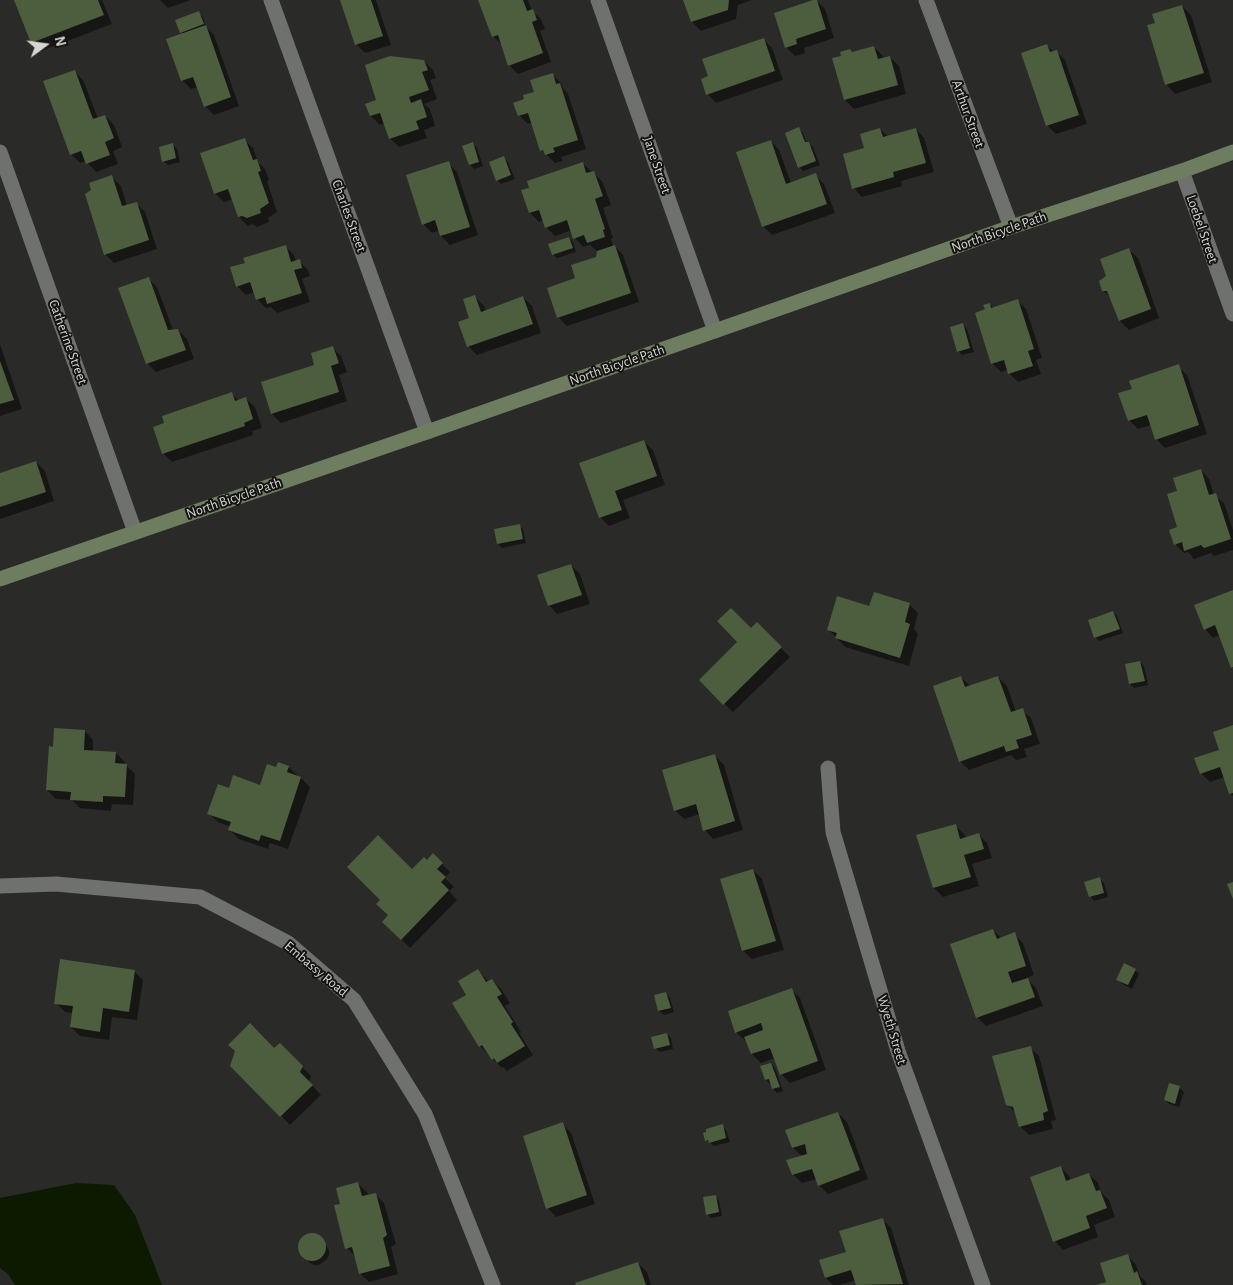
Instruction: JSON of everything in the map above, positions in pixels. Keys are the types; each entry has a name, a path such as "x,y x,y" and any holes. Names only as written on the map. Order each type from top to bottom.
{"street":[{"name":"Charles Street","path":"271,0 427,432"},
{"name":"Jane Street","path":"598,0 715,331"},
{"name":"Arthur Street","path":"926,0 1011,228"},
{"name":"Catherine Street","path":"0,152 135,532"},
{"name":"North Bicycle Path","path":"0,579 1011,228 1182,172 1233,152"},
{"name":"Loebel Street","path":"1182,172 1233,314"},
{"name":"Wyeth Street","path":"828,768 833,832 898,1051 983,1285"},
{"name":"Embassy Road","path":"0,886 56,884 200,897 288,943 354,1000 425,1114 493,1285"}],"shaded area":[{"path":"76,1183 114,1185 135,1215 162,1285 15,1285 8,1274 0,1268 0,1198"}],"building":[{"path":"14,0 98,0 104,15 31,43"},
{"path":"340,0 371,0 383,36 355,45"},
{"path":"478,0 523,0 527,11 533,9 537,20 532,22 543,53 508,66 498,35 492,37"},
{"path":"683,0 729,0 728,10 691,22"},
{"path":"817,0 826,29 796,39 797,44 785,48 774,13"},
{"path":"1182,5 1204,73 1165,85 1147,25 1155,23 1152,14"},
{"path":"199,11 204,24 180,33 175,20"},
{"path":"206,25 231,97 204,107 193,77 181,81 166,39"},
{"path":"764,38 775,71 706,95 701,79 708,76 702,59"},
{"path":"1047,44 1050,52 1057,50 1079,115 1046,126 1021,53"},
{"path":"874,46 878,59 890,56 898,85 844,100 832,58 841,56 840,52 850,49 852,52"},
{"path":"390,56 424,60 428,70 422,72 429,90 409,97 411,103 421,99 427,117 416,121 419,129 389,139 380,113 370,116 365,104 376,100 365,65"},
{"path":"75,70 93,119 105,115 114,138 105,142 110,155 86,164 81,151 70,155 43,81"},
{"path":"553,73 556,84 560,83 578,140 553,148 555,152 545,155 543,150 540,151 528,113 518,116 513,103 524,99 523,95 534,92 530,80"},
{"path":"799,127 805,142 809,142 816,161 798,168 785,133"},
{"path":"880,128 883,137 916,128 926,163 893,172 894,177 852,189 843,154 864,148 860,134"},
{"path":"245,138 253,160 257,159 261,171 258,172 269,203 260,209 261,213 247,218 238,217 228,189 214,194 200,153"},
{"path":"771,140 786,184 816,173 827,204 762,227 736,152"},
{"path":"473,142 479,162 469,165 462,146"},
{"path":"173,143 176,158 162,162 159,147"},
{"path":"504,156 511,175 496,181 489,162"},
{"path":"449,161 470,227 440,236 435,220 422,225 406,175"},
{"path":"583,162 586,173 594,171 603,196 595,199 605,229 603,230 605,237 587,243 584,235 573,239 567,220 545,228 539,210 529,213 521,190 529,188 527,181"},
{"path":"112,175 122,206 137,202 149,240 104,255 85,194 91,190 89,183"},
{"path":"569,237 573,248 552,255 548,244"},
{"path":"286,245 291,262 300,259 302,268 294,270 302,293 267,304 265,297 256,300 250,282 236,287 230,267 245,263 243,258"},
{"path":"615,245 631,293 557,318 547,288 575,278 571,265 596,257 597,251"},
{"path":"1129,248 1151,309 1119,321 1107,291 1102,291 1099,281 1106,276 1100,259"},
{"path":"149,277 168,330 178,329 186,350 146,364 118,288"},
{"path":"475,295 481,312 523,296 533,324 467,347 458,322 469,318 463,299"},
{"path":"1018,299 1034,349 1028,351 1033,366 1008,374 1004,360 991,364 975,313 985,309 983,305 990,303 991,308"},
{"path":"963,323 970,348 957,352 950,327"},
{"path":"333,346 339,363 331,366 339,392 271,414 261,382 314,365 311,353"},
{"path":"0,361 14,400 0,404"},
{"path":"1179,364 1199,425 1155,440 1147,415 1128,421 1118,393 1132,389 1129,381"},
{"path":"232,392 235,401 246,397 253,419 244,423 245,426 162,454 153,427 164,423 162,416"},
{"path":"644,440 657,476 615,491 622,510 599,518 579,463"},
{"path":"36,461 46,492 0,507 0,473"},
{"path":"1201,469 1209,495 1216,493 1231,539 1204,548 1201,545 1184,551 1182,542 1174,545 1169,530 1177,527 1167,494 1177,491 1173,478"},
{"path":"520,524 523,539 497,544 494,529"},
{"path":"571,564 582,595 548,606 537,575"},
{"path":"1233,590 1233,667 1231,668 1215,625 1204,630 1194,605"},
{"path":"874,592 910,603 905,622 910,624 900,658 835,638 837,633 827,630 837,596 869,606"},
{"path":"731,608 751,628 757,622 782,647 723,705 699,680 737,642 717,621"},
{"path":"1113,611 1120,629 1094,638 1088,620"},
{"path":"1140,661 1145,681 1129,684 1125,664"},
{"path":"961,676 965,687 998,676 1011,712 1023,708 1032,735 1016,740 1019,748 1006,752 1004,746 959,762 933,686"},
{"path":"1233,725 1233,793 1229,794 1220,767 1200,774 1194,758 1219,750 1213,732"},
{"path":"54,728 85,730 84,750 116,752 115,763 127,764 125,797 103,796 103,802 70,800 71,792 46,790 49,746 53,747"},
{"path":"715,754 735,821 703,831 696,804 674,811 662,770"},
{"path":"278,762 289,766 287,772 301,777 280,841 261,835 259,841 228,830 231,822 207,814 218,784 229,788 233,775 260,785 267,764 276,767"},
{"path":"956,824 960,839 979,833 984,849 964,855 971,877 933,888 916,835"},
{"path":"378,835 412,869 424,857 427,860 433,853 443,863 437,869 446,877 441,882 449,890 401,940 382,922 388,915 376,904 380,900 347,867"},
{"path":"753,869 776,941 742,951 720,879"},
{"path":"1100,877 1104,893 1089,897 1084,882"},
{"path":"1233,882 1233,899 1227,884"},
{"path":"993,929 997,939 1015,932 1026,966 1008,972 1012,983 1028,978 1035,997 976,1018 950,944"},
{"path":"60,959 135,970 129,1012 103,1008 100,1032 70,1027 73,1006 54,1004"},
{"path":"1124,963 1136,969 1128,985 1116,980"},
{"path":"478,969 486,982 492,979 502,994 497,997 525,1046 497,1063 494,1058 492,1060 482,1045 479,1047 452,1003 466,995 458,981"},
{"path":"792,988 818,1061 780,1075 770,1048 751,1054 744,1037 763,1030 761,1023 735,1033 728,1011"},
{"path":"666,992 671,1008 658,1011 654,995"},
{"path":"250,1023 274,1048 280,1043 303,1066 300,1072 313,1085 280,1117 230,1066 235,1051 228,1045"},
{"path":"667,1033 670,1045 654,1049 651,1037"},
{"path":"1031,1046 1048,1111 1043,1113 1044,1120 1019,1127 1013,1107 1006,1105 992,1056"},
{"path":"771,1063 780,1087 772,1089 769,1079 765,1080 760,1066"},
{"path":"1169,1083 1180,1086 1175,1104 1164,1100"},
{"path":"838,1112 860,1170 818,1186 812,1169 792,1175 786,1160 807,1154 805,1144 792,1148 785,1130"},
{"path":"563,1122 587,1195 546,1209 523,1136"},
{"path":"723,1124 726,1138 709,1143 708,1140 705,1141 703,1133 706,1132 706,1129"},
{"path":"1061,1166 1066,1181 1089,1173 1096,1191 1100,1190 1107,1208 1086,1216 1090,1228 1053,1242 1030,1177"},
{"path":"358,1182 362,1196 376,1193 387,1235 383,1238 390,1266 359,1274 352,1247 345,1249 334,1205 340,1204 336,1188"},
{"path":"716,1195 719,1212 706,1215 703,1197"},
{"path":"883,1218 903,1284 856,1285 851,1270 825,1278 819,1260 846,1252 839,1231"},
{"path":"312,1233 322,1237 326,1247 322,1257 312,1261 302,1257 298,1247 302,1237"},
{"path":"1128,1254 1134,1273 1137,1271 1142,1285 1096,1285 1106,1282 1100,1263"},
{"path":"638,1262 646,1285 576,1285 575,1283"}]}
